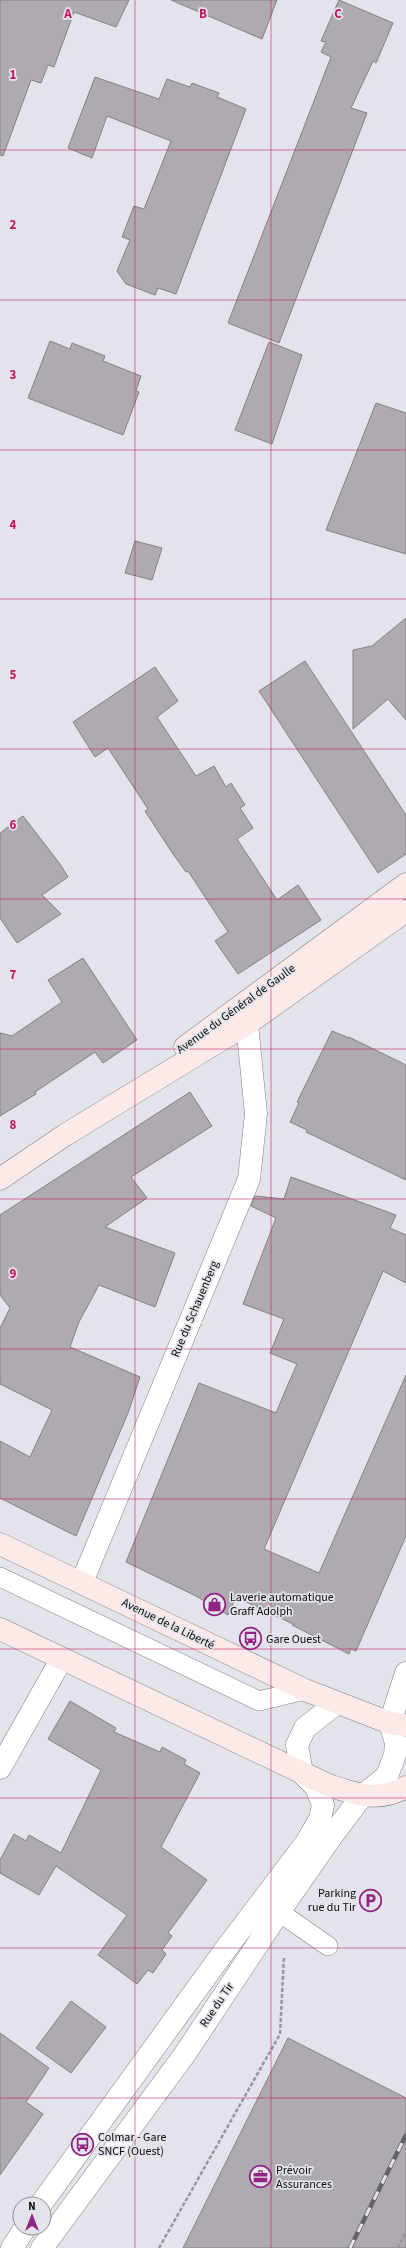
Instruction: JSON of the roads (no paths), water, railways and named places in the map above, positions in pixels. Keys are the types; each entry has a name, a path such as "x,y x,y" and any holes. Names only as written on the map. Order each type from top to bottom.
{"main road":[{"name":"Avenue du Général de Gaulle","path":"0,1179 65,1135 406,884"},
{"name":"Avenue du Général de Gaulle","path":"65,1135 247,1024 406,911"},
{"name":"Avenue de la Liberté","path":"0,1544 305,1690 337,1703 398,1724"},
{"path":"0,1629 61,1660 302,1773 362,1796 380,1796 406,1787"}],"street":[{"name":"Rue du Schauenberg","path":"82,1582 249,1179 256,1114 247,1024"},
{"path":"0,1768 61,1660"},
{"path":"362,1796 387,1776 392,1766 406,1673"},
{"path":"302,1773 297,1745 305,1728 337,1703"},
{"name":"Rue du Tir","path":"47,2196 306,1843 320,1819 323,1805 316,1787 302,1773"},
{"name":"Rue du Tir","path":"42,2248 184,2054 279,1912 362,1796"},
{"path":"161,2040 184,2054"}],"lane":[{"path":"0,1577 258,1701 305,1690"},
{"path":"279,1912 328,1946"}],"railway":[{"path":"350,2248 406,2135"}],"place":[{"name":"Laverie automatique Graff Adolph","path":"214,1604"},
{"name":"Gare Ouest","path":"251,1639"},
{"name":"Parking rue du Tir","path":"371,1900"},
{"name":"Colmar - Gare SNCF (Ouest)","path":"82,2144"},
{"name":"Prévoir Assurances","path":"260,2177"}]}
